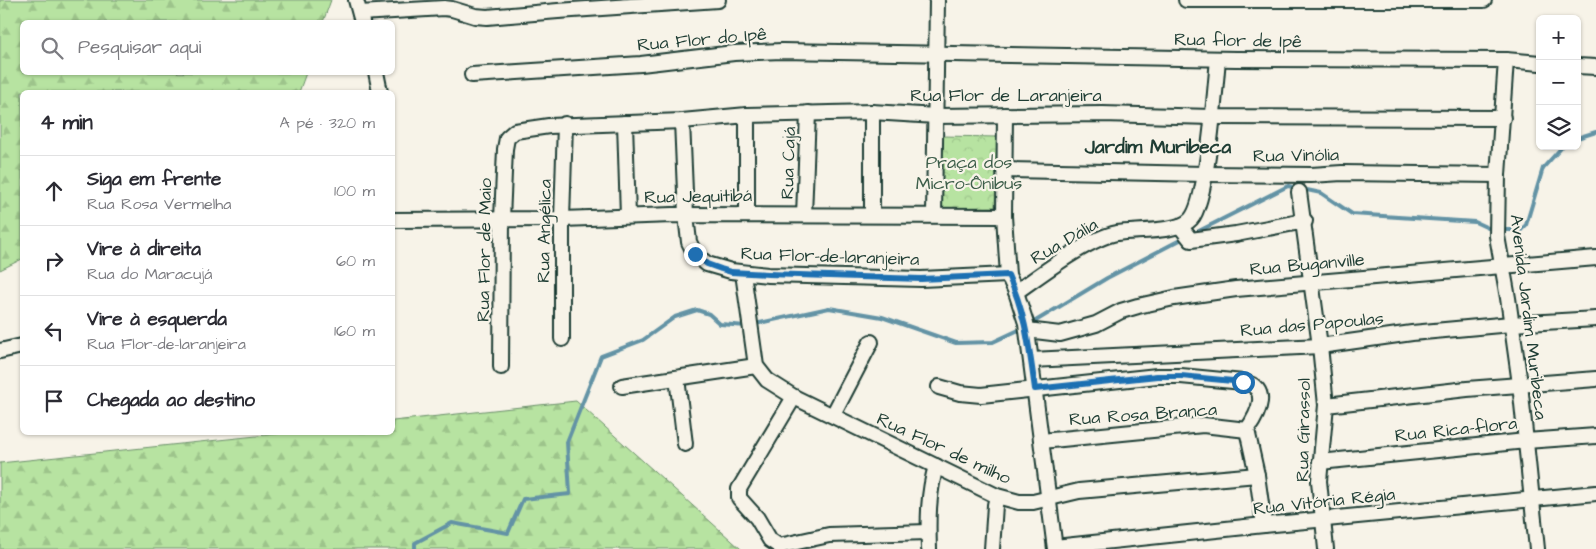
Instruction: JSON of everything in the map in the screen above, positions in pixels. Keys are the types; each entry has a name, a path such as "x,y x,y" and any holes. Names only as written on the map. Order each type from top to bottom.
{"street":[{"path":"359,12 444,8 487,17 718,0"},
{"path":"934,215 937,0"},
{"path":"1186,0 1484,0"},
{"name":"Rua Flor do Ipê","path":"472,75 641,64 782,51 936,54"},
{"name":"Rua flor de Ipê","path":"936,54 1218,59 1506,60 1536,63"},
{"path":"1218,59 1205,174 1198,203 1191,219 1180,226 1190,240 1305,222"},
{"name":"Avenida Jardim Muribeca","path":"1506,60 1498,175 1497,236 1520,384 1537,549"},
{"path":"1581,66 1596,67"},
{"path":"377,75 380,90"},
{"path":"872,112 872,214"},
{"name":"Rua Flor de Laranjeira","path":"510,134 528,128 566,124 682,121 747,115 872,112 936,116 1103,114 1212,118 1503,118"},
{"name":"Rua Cajá","path":"804,215 808,114"},
{"path":"747,115 747,214"},
{"path":"1005,116 1004,216 1008,275 1016,292 1026,327 1055,548"},
{"name":"Rua Flor-de-laranjeira","path":"682,121 686,215 690,242 695,254 707,264 743,273 921,279 1008,275"},
{"path":"625,123 628,216"},
{"name":"Rua Angélica","path":"562,339 562,219 566,124"},
{"name":"Rua Flor de Maio","path":"501,368 502,219 505,149 507,138 510,134"},
{"name":"Rua Vinólia","path":"1004,170 1205,174 1498,175"},
{"name":"Rua Girassol","path":"1299,192 1305,222 1326,405 1319,481 1326,549"},
{"name":"Rua Jequitibá","path":"395,220 562,219 747,214 1004,216"},
{"name":"Rua Dália","path":"1016,292 1067,257 1103,238 1118,233 1150,231 1180,226"},
{"name":"Rua Buganville","path":"1026,327 1060,334 1096,324 1121,311 1174,298 1236,289 1596,258"},
{"path":"622,386 756,366 743,273"},
{"name":"Rua das Papoulas","path":"1031,360 1320,346 1412,333 1596,318"},
{"path":"833,415 871,342"},
{"path":"0,351 20,346"},
{"name":"Rua Flor de milho","path":"756,366 767,380 794,397 997,496 1019,502 1033,502 1079,491 1257,475"},
{"path":"939,386 960,393 981,395 1157,376 1181,376 1252,383 1260,392 1260,398 1256,414 1247,430 1257,475 1264,525"},
{"path":"677,378 685,444"},
{"path":"1326,405 1520,384 1596,379"},
{"path":"794,397 739,489 739,498 757,518 770,540 779,546 829,536 928,532"},
{"name":"Rua Rosa Branca","path":"1042,441 1203,425 1247,430"},
{"name":"Rua Rica-flora","path":"1320,462 1526,441 1596,436"},
{"path":"929,549 930,485 936,466"},
{"name":"Rua Vitória Régia","path":"1055,548 1264,525 1596,493"},
{"path":"992,549 997,496"}],"green space":[{"path":"0,0 331,0 324,20 20,20 20,75 305,75 300,90 20,90 20,260 0,270"},
{"name":"Praça dos Micro-Ônibus","path":"942,136 997,137 995,207 940,208"},
{"path":"576,401 741,549 0,549 0,463 266,435 395,435 395,421"}],"waterway":[{"path":"1581,137 1596,132"},
{"path":"1504,230 1521,230 1526,225 1543,168 1559,150"},
{"path":"1191,235 1288,186 1321,193 1352,214 1475,222 1488,228"},
{"path":"1029,325 1107,278 1184,238"},
{"path":"755,324 829,308 882,317 956,343 993,342 1023,328"},
{"path":"415,549 415,543 452,523 508,533 523,499 570,494 567,442 601,356 643,340 675,317 697,310 709,314 720,324 747,326"}],"district":[{"name":"Jardim Muribeca","path":"1158,146"}],"route":[{"path":"695,254 707,264 731,272 921,279 1008,275 1016,292 1026,323 1035,389 1157,376 1181,376 1243,382"}]}
